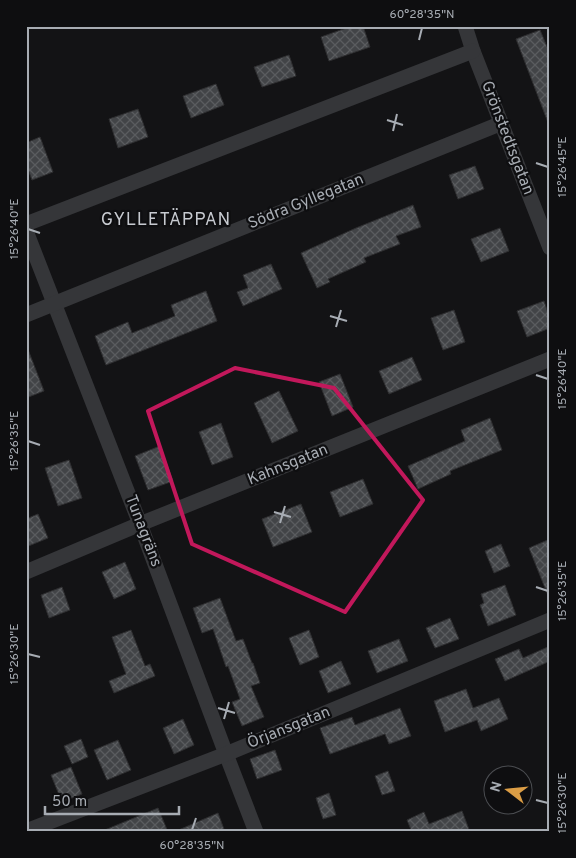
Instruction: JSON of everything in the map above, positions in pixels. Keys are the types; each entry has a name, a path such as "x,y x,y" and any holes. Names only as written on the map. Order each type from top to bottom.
{"street":[{"name":"Grönstedtsgatan","path":"465,26 550,248"},
{"path":"26,224 473,51"},
{"name":"Södra Gyllegatan","path":"26,314 502,123"},
{"name":"Tunagräns","path":"26,232 140,524 256,832"},
{"name":"Kahnsgatan","path":"26,572 140,524 550,359"},
{"name":"Örjansgatan","path":"26,831 226,754 550,620"}],"highlighted area":[{"path":"235,368 334,388 423,500 345,612 192,544 148,411"}],"building":[{"path":"352,26 363,26 370,47 329,61 321,37"},
{"path":"540,30 550,54 549,125 516,39"},
{"path":"289,55 296,76 262,87 254,67"},
{"path":"216,84 224,105 191,118 183,96"},
{"path":"138,109 148,137 118,148 109,119"},
{"path":"40,137 53,172 32,180 26,164 26,143"},
{"path":"475,166 484,189 458,199 449,175"},
{"path":"413,205 421,227 396,236 400,244 364,258 366,262 328,279 330,282 317,288 301,253"},
{"path":"500,228 509,251 481,262 471,239"},
{"path":"271,264 282,289 243,306 237,292 248,288 243,275"},
{"path":"206,291 217,321 106,365 95,336 128,322 132,333 175,316 171,305"},
{"path":"544,301 550,319 550,328 527,337 517,311"},
{"path":"454,310 465,342 443,350 431,318"},
{"path":"26,347 44,391 26,398"},
{"path":"412,357 422,380 389,394 379,371"},
{"path":"340,374 353,407 332,416 319,382"},
{"path":"279,391 298,431 272,443 254,403"},
{"path":"490,418 502,450 450,471 451,474 418,489 408,466 465,441 461,430"},
{"path":"221,423 233,457 212,465 199,432"},
{"path":"160,446 173,481 148,490 135,456"},
{"path":"69,460 82,498 58,506 45,468"},
{"path":"363,479 373,504 340,517 330,492"},
{"path":"301,504 312,532 273,547 262,519"},
{"path":"38,514 48,538 26,547 26,519"},
{"path":"550,539 550,598 549,598 529,548"},
{"path":"501,544 510,566 494,573 485,551"},
{"path":"125,562 136,589 114,599 102,572"},
{"path":"505,585 516,615 488,626 480,605 484,603 481,594"},
{"path":"62,587 70,610 49,618 41,595"},
{"path":"220,598 236,641 243,639 260,683 251,686 264,717 242,726 232,702 240,699 228,666 226,667 213,629 202,633 193,608"},
{"path":"450,618 459,639 435,648 426,628"},
{"path":"131,630 145,666 150,664 155,676 114,693 109,681 126,674 112,637"},
{"path":"309,630 319,657 300,665 289,638"},
{"path":"399,639 408,661 377,673 368,651"},
{"path":"550,646 550,661 505,681 495,659 519,649 523,658"},
{"path":"341,661 351,684 328,693 319,671"},
{"path":"466,689 473,708 499,698 508,719 481,731 477,720 445,732 434,701"},
{"path":"400,708 411,736 389,744 385,734 330,754 320,728 352,717 355,725"},
{"path":"183,719 194,745 174,754 163,728"},
{"path":"81,739 88,757 72,764 64,746"},
{"path":"118,740 131,770 107,780 94,750"},
{"path":"275,750 282,770 257,779 250,759"},
{"path":"71,767 82,794 62,802 51,775"},
{"path":"388,771 395,791 382,795 375,776"},
{"path":"329,793 336,815 323,819 316,798"},
{"path":"158,808 168,832 100,832"},
{"path":"462,811 470,832 412,832 407,820 424,812 429,824"},
{"path":"218,813 225,832 174,832"}],"district":[{"name":"GYLLETÄPPAN","path":"166,220"}]}
